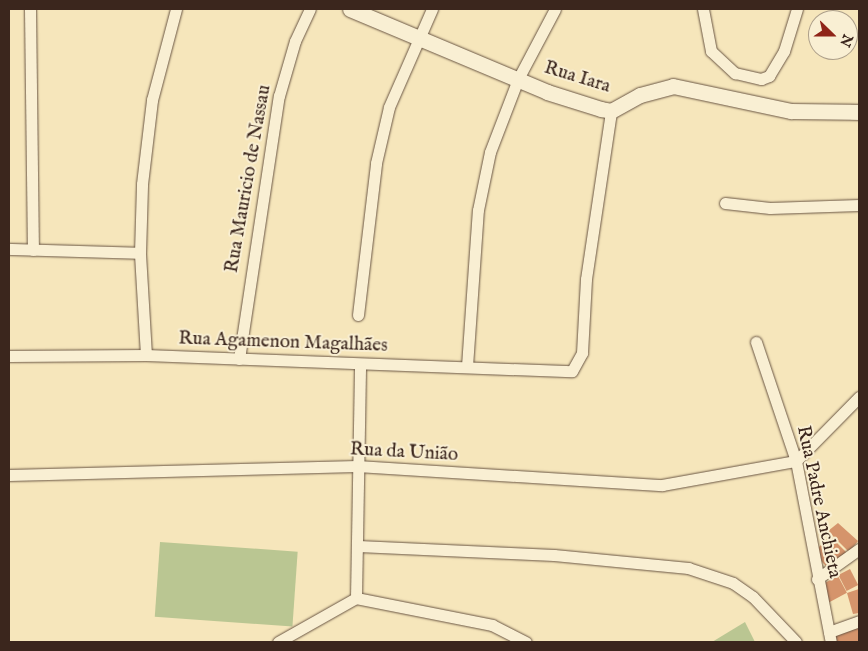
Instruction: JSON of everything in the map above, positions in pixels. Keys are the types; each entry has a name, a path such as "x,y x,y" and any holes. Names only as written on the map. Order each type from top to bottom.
{"street":[{"path":"30,9 34,250"},
{"path":"146,355 140,253 152,100 176,9"},
{"name":"Rua Mauricio de Nassau","path":"239,359 279,96 295,41 310,9"},
{"name":"Rua Iara","path":"350,9 518,79 611,111 673,86 791,111 859,112"},
{"path":"358,315 376,163 389,107 432,9"},
{"path":"467,366 483,180 518,79 555,9"},
{"path":"703,9 711,51 735,73 761,79 769,76 784,51 797,9"},
{"name":"Rua Agamenon Magalhães","path":"9,356 146,355 360,364 467,366 556,372 572,370 580,360 586,279 611,111"},
{"path":"725,203 770,208 859,205"},
{"path":"9,250 140,253"},
{"name":"Rua Padre Anchieta","path":"756,342 796,461 817,579 830,637"},
{"path":"356,598 360,364"},
{"path":"796,461 859,397"},
{"name":"Rua da União","path":"9,475 357,466 662,485 796,461"},
{"path":"358,546 554,555 688,568 739,588 770,611 796,642"},
{"path":"817,579 859,549"},
{"path":"278,642 356,598 492,625 526,642"},
{"path":"830,637 859,621"}],"green space":[{"path":"160,542 298,552 292,626 155,617"},
{"path":"745,622 755,642 712,642"}],"building":[{"path":"838,523 858,541 849,552 828,531"},
{"path":"830,536 847,553 830,570 813,553"},
{"path":"850,569 858,585 847,591 838,575"},
{"path":"838,576 847,593 828,603 819,586"},
{"path":"859,589 859,613 853,614 847,593"},
{"path":"859,628 859,642 837,642 835,632"}]}
